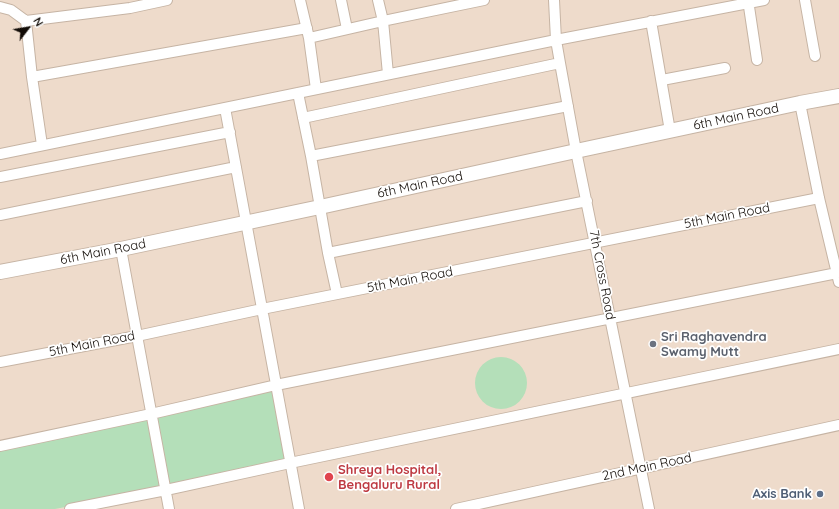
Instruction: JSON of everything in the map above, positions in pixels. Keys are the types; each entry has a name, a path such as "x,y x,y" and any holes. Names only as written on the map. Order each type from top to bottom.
{"street":[{"path":"0,7 11,10 26,21 130,4 167,0"},
{"path":"300,0 310,38 316,89"},
{"path":"341,0 347,29"},
{"path":"378,0 383,21 388,74"},
{"path":"310,38 484,0"},
{"name":"7th Cross Road","path":"556,0 556,40 576,151 596,243 649,509"},
{"path":"0,154 556,40 764,0"},
{"path":"805,0 815,56"},
{"path":"748,2 757,60"},
{"path":"26,21 32,77 42,145"},
{"path":"651,21 670,131"},
{"path":"32,77 307,28"},
{"path":"303,118 560,63"},
{"path":"662,80 725,68"},
{"path":"298,93 337,294"},
{"name":"6th Main Road","path":"0,272 121,249 800,103 839,96"},
{"path":"0,446 151,414 276,385 611,318 838,278 819,198 800,103"},
{"path":"311,156 568,106"},
{"path":"225,108 299,509"},
{"path":"0,177 230,132"},
{"path":"0,214 236,167"},
{"name":"5th Main Road","path":"0,362 137,336 262,309 819,198"},
{"path":"328,253 587,201"},
{"path":"121,249 169,509"},
{"path":"70,509 839,349"},
{"name":"2nd Main Road","path":"456,509 839,425"}],"green space":[{"path":"496,357 506,357 520,364 527,378 527,388 520,402 506,409 496,409 486,405 479,398 475,388 475,378 479,368 486,361"},
{"path":"272,391 287,460 170,485 155,416"},
{"path":"148,419 162,488 55,509 0,509 0,449"}],"place":[{"name":"Sri Raghavendra Swamy Mutt","path":"653,344"},
{"name":"Shreya Hospital, Bengaluru Rural","path":"329,477"},
{"name":"Axis Bank","path":"820,494"}]}
